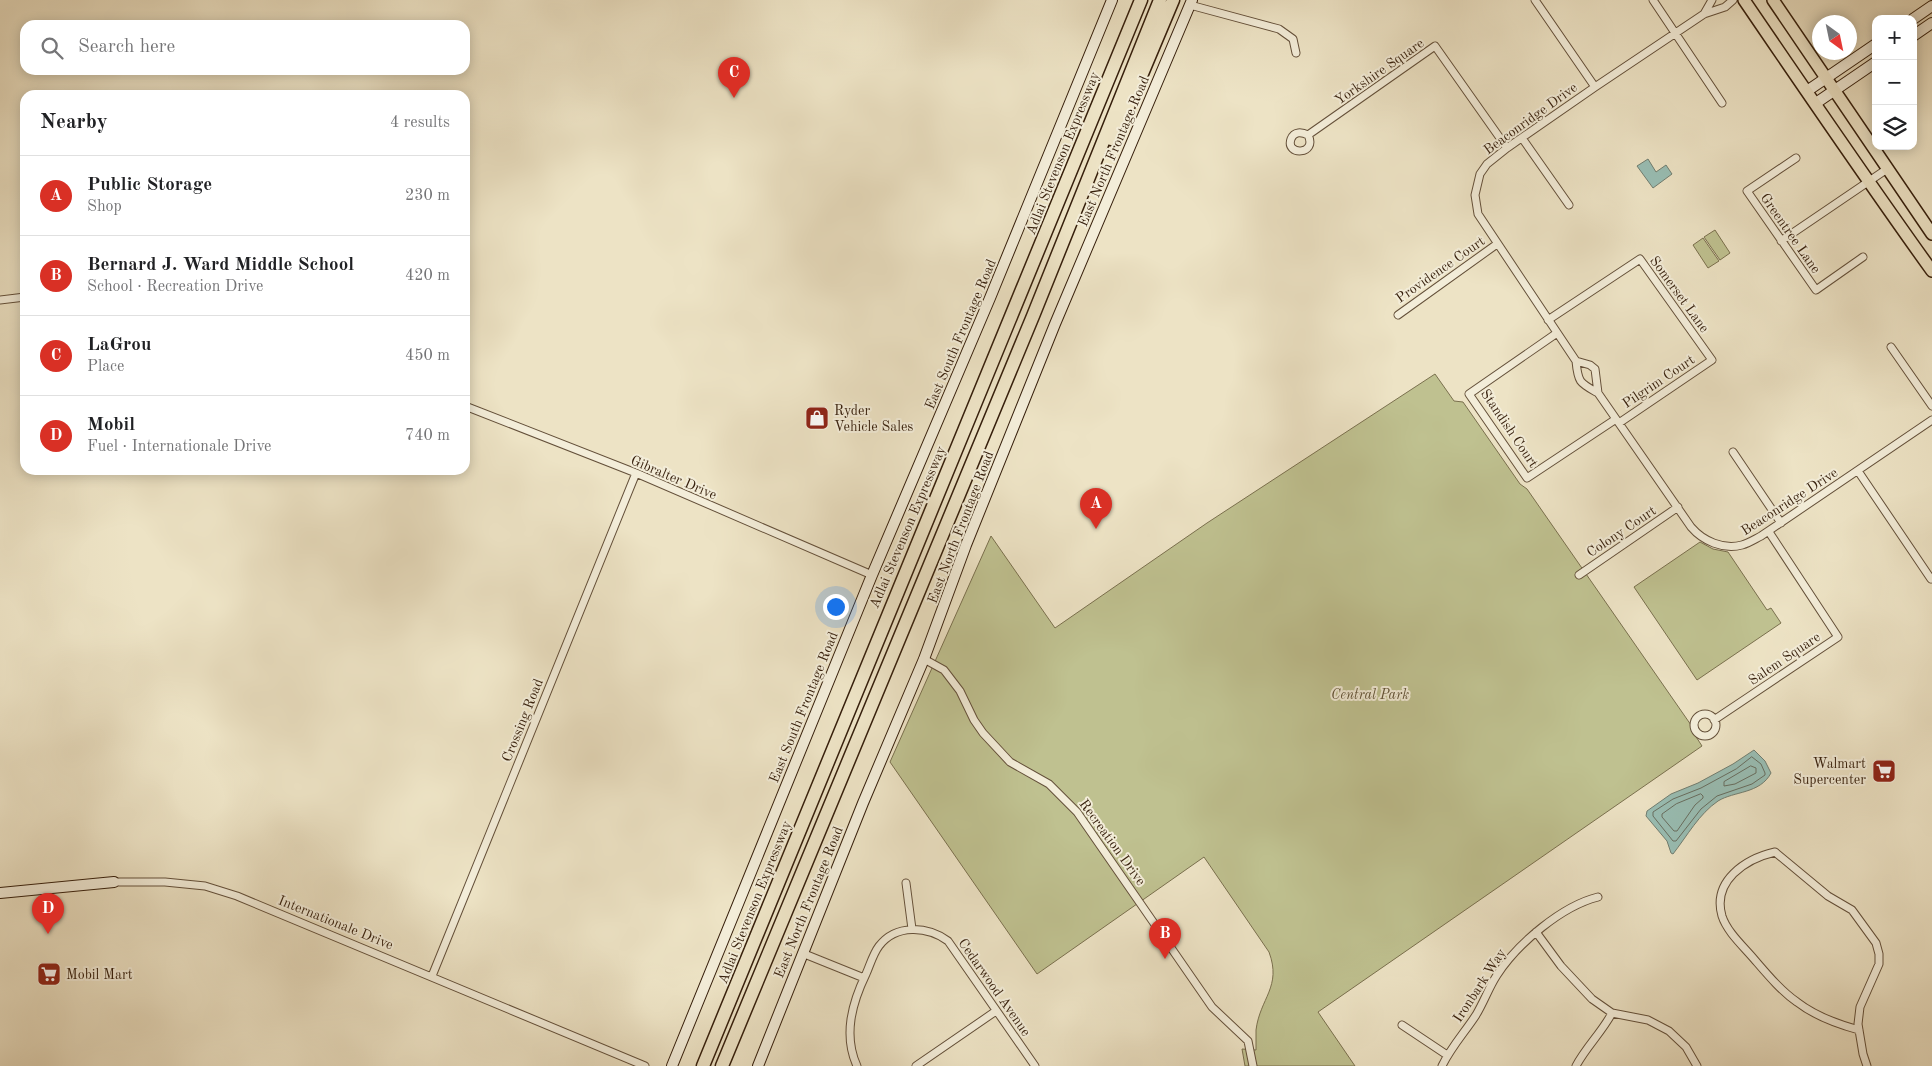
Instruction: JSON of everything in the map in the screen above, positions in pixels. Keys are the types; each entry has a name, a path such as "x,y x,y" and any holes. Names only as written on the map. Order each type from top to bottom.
{"highway":[{"name":"Adlai Stevenson Expressway","path":"703,1066 1141,0"},
{"path":"722,1066 1033,316 1160,0"},
{"path":"1076,206 1128,107 1172,0"}],"main road":[{"path":"1744,0 1808,91 1868,182 1932,271"},
{"path":"1773,0 1932,234"}],"street":[{"name":"East South Frontage Road","path":"672,1066 872,575 990,298 1112,0"},
{"path":"1535,0 1595,87"},
{"path":"1653,0 1722,103"},
{"name":"Beaconridge Drive","path":"1704,14 1712,0"},
{"name":"Beaconridge Drive","path":"1733,0 1725,7 1704,14 1675,33 1507,148 1487,164 1480,174 1474,195 1478,214 1576,361 1578,378 1581,383 1598,393 1697,534 1714,544 1744,545 1769,532 1932,420"},
{"path":"1191,2 1279,29 1293,39 1296,53"},
{"name":"East North Frontage Road","path":"758,1066 802,953 924,659 966,545 1054,324 1191,2"},
{"path":"1917,16 1932,6"},
{"path":"1917,33 1932,23"},
{"name":"Yorkshire Square","path":"1308,135 1435,46 1507,148"},
{"path":"1808,91 1872,47"},
{"path":"1816,104 1872,65"},
{"path":"1522,138 1569,205"},
{"name":"Greentree Lane","path":"1796,158 1746,191 1816,290 1863,257"},
{"path":"1781,241 1888,169"},
{"name":"Providence Court","path":"1398,315 1497,244"},
{"name":"Somerset Lane","path":"1548,320 1640,259 1712,360"},
{"path":"0,300 20,298"},
{"name":"Standish Court","path":"1557,333 1469,394 1527,478 1617,421"},
{"path":"1891,347 1932,406"},
{"name":"Pilgrim Court","path":"1617,421 1712,360"},
{"name":"Beaconridge Drive","path":"1576,361 1590,365 1595,370 1598,393"},
{"name":"Gibralter Drive","path":"470,408 636,474 872,575"},
{"path":"1733,452 1781,523"},
{"path":"1858,471 1931,579"},
{"name":"Crossing Road","path":"432,976 636,474"},
{"name":"Colony Court","path":"1578,575 1678,507"},
{"name":"Salem Square","path":"1714,720 1838,637 1769,532"},
{"name":"Recreation Drive","path":"924,659 944,670 960,691 974,720 983,733 1010,762 1048,784 1077,812 1212,1007 1248,1041 1253,1066"},
{"path":"1859,1030 1837,1024 1797,1003 1781,988 1731,931 1722,917 1721,893 1732,874 1760,856 1775,852 1787,860 1828,896 1852,910 1862,922 1876,944 1879,960 1860,1008 1859,1030 1862,1054 1868,1066"},
{"name":"Internationale Drive","path":"0,893 114,882 165,882 205,886 270,909 645,1066"},
{"path":"857,1066 850,1038 851,1014 864,978 880,945 899,932 912,929 906,883"},
{"name":"Ironbark Way","path":"1442,1066 1447,1055 1476,1014 1496,975 1514,952 1536,932 1576,904 1598,897"},
{"name":"Cedarwood Avenue","path":"912,929 930,930 948,941 1035,1066"},
{"path":"1536,932 1561,966 1592,999 1612,1013 1648,1020 1669,1031 1686,1047 1697,1066"},
{"path":"802,953 864,978"},
{"path":"916,1066 996,1011"},
{"path":"1576,1066 1603,1029 1612,1013"},
{"path":"1402,1025 1447,1055"}],"green space":[{"path":"1715,230 1730,253 1720,260 1704,237"},
{"path":"1703,238 1719,261 1708,268 1693,245"},
{"name":"Central Park","path":"1435,374 1454,401 1463,402 1520,484 1527,489 1691,725 1691,729 1702,746 1318,1012 1355,1066 1245,1066 1242,1049 1256,1050 1258,1019 1272,984 1272,964 1269,952 1204,857 1037,974 890,762 991,536 1055,628 1207,523"},
{"path":"1700,542 1713,549 1728,552 1767,610 1771,608 1781,623 1697,680 1634,587"}],"water":[{"path":"1648,159 1656,172 1666,165 1672,174 1653,188 1637,166"},
{"path":"1754,750 1765,761 1771,773 1766,780 1754,788 1724,798 1711,806 1673,854 1671,853 1667,841 1646,816 1647,811 1671,794 1698,783"}],"place":[{"name":"LaGrou","path":"734,98"},
{"name":"Ryder Vehicle Sales","path":"817,418"},
{"name":"Public Storage","path":"1096,529"},
{"name":"Walmart Supercenter","path":"1884,771"},
{"name":"Mobil","path":"48,934"},
{"name":"Bernard J. Ward Middle School","path":"1165,959"},
{"name":"Mobil Mart","path":"49,974"}]}
